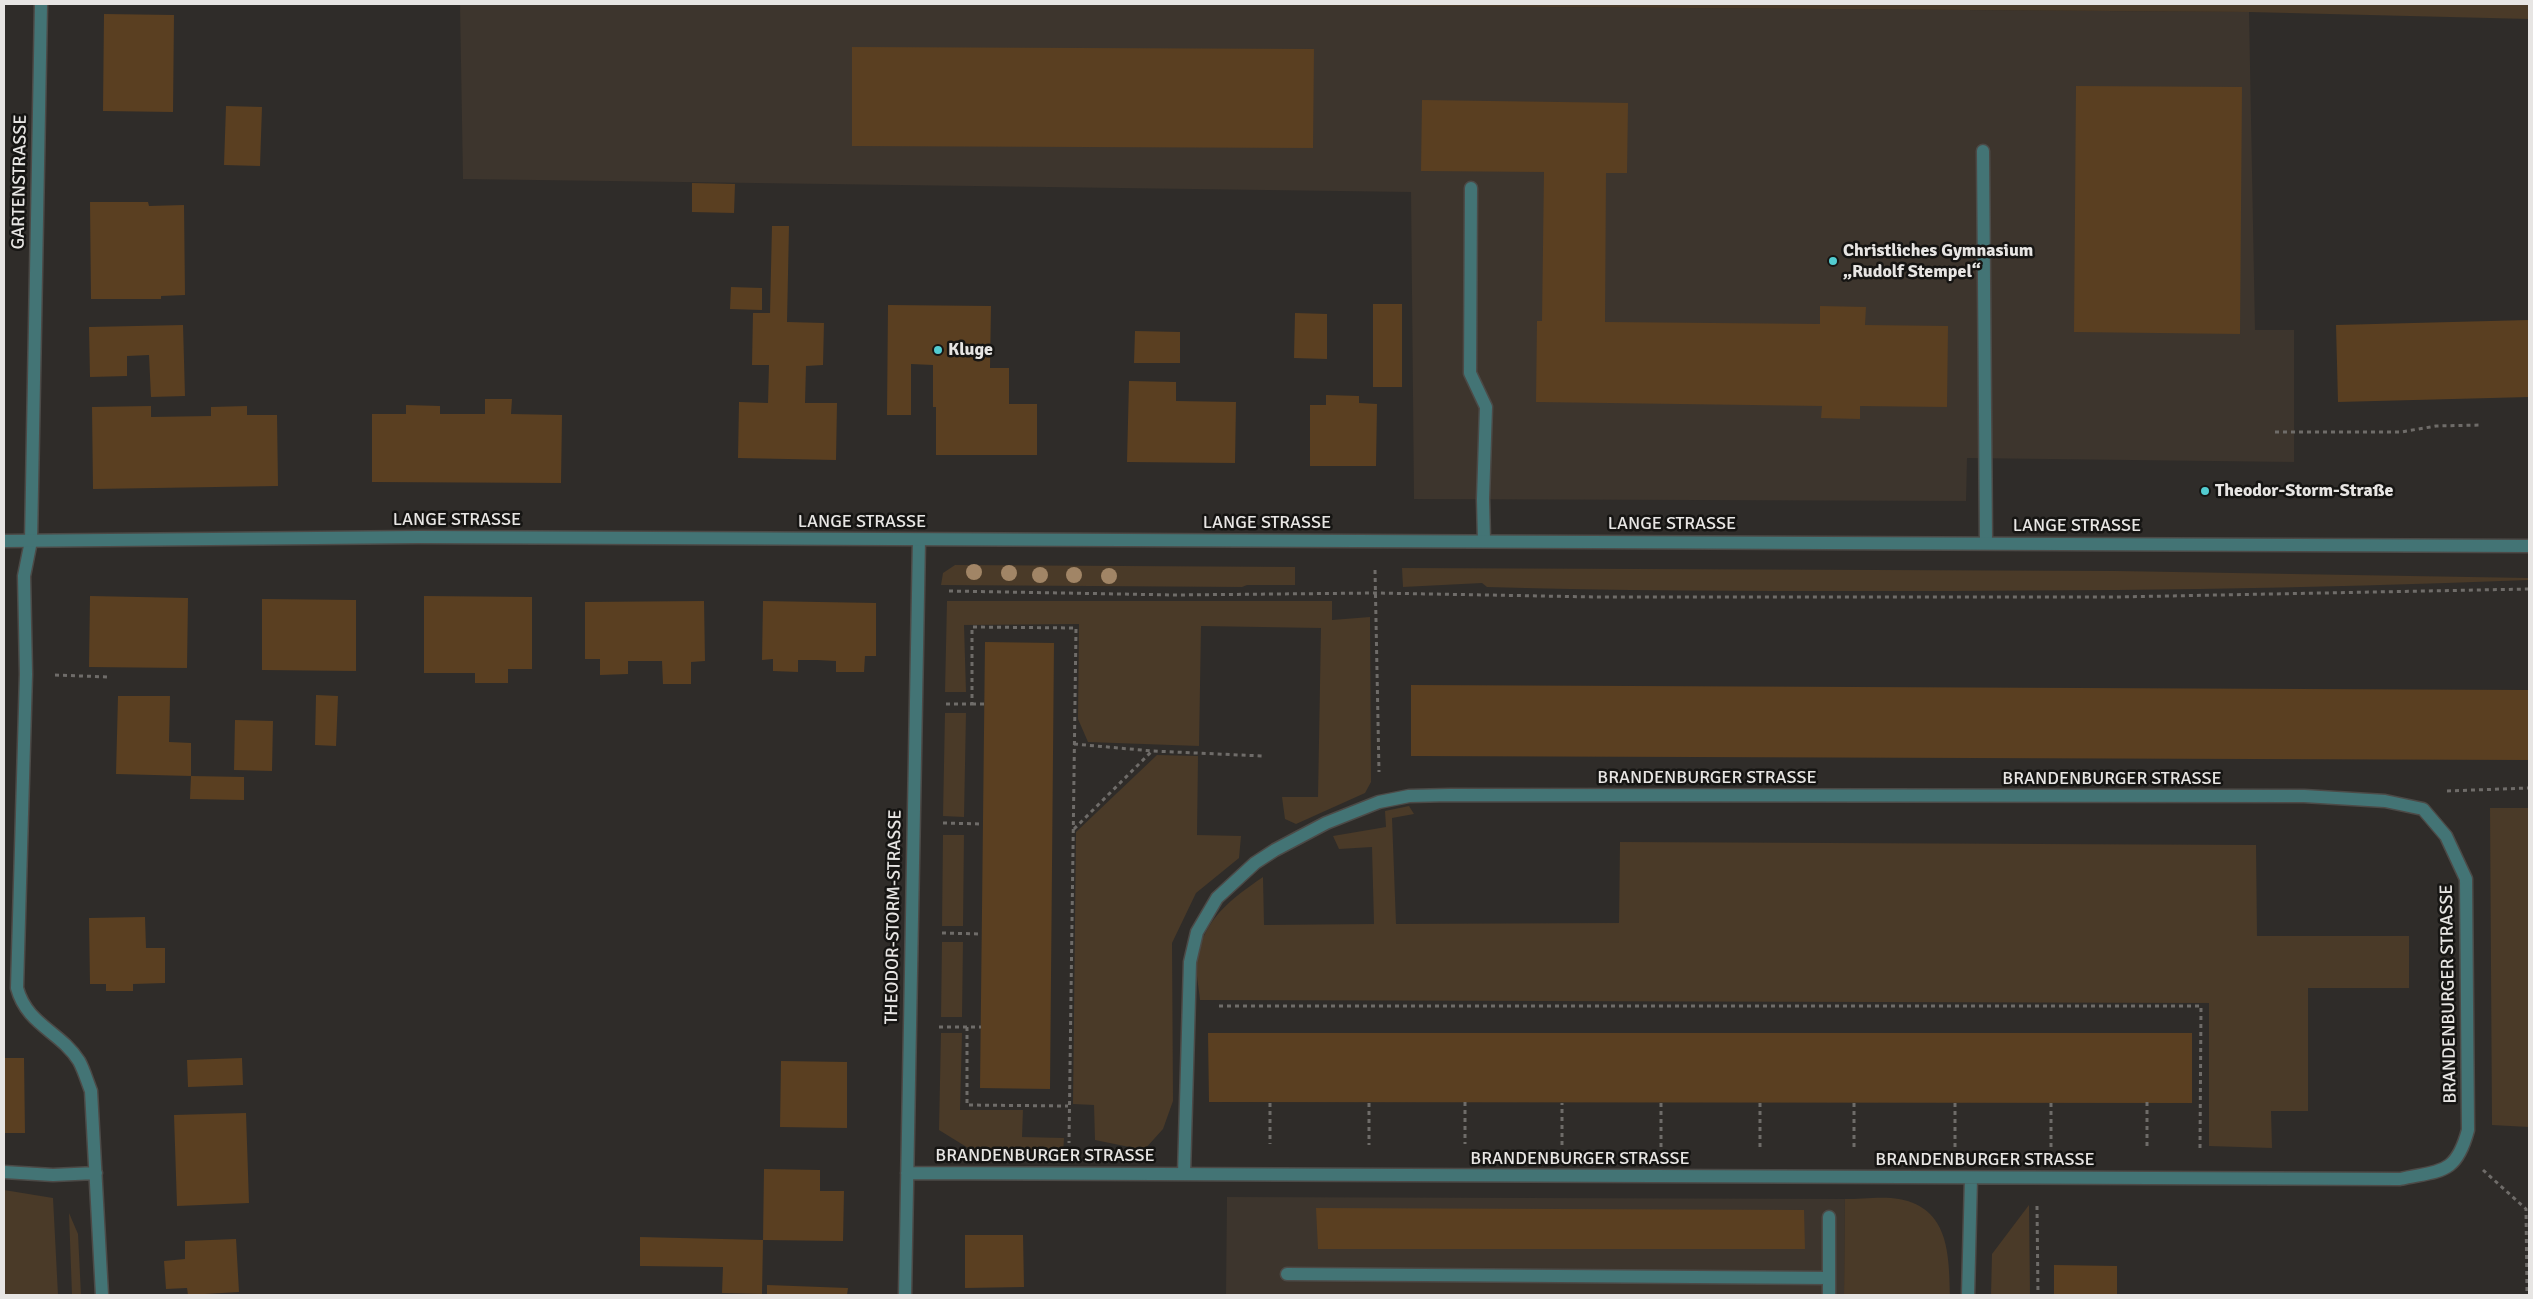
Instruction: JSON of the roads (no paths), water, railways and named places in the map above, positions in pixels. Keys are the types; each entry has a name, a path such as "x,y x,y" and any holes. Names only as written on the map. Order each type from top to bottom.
{"street":[{"name":"GARTENSTRASSE","path":"41,4 31,542 24,576 26,674 17,988 21,1005 54,1035 79,1062 91,1090 96,1173"},
{"path":"1983,151 1986,543"},
{"path":"1471,188 1470,373 1486,406 1483,499 1484,541"},
{"name":"LANGE STRASSE","path":"4,541 419,538 2529,546"},
{"name":"THEODOR-STORM-STRASSE","path":"905,1295 919,540"},
{"name":"BRANDENBURGER STRASSE","path":"907,1173 2400,1179 2448,1168 2462,1151 2468,1122 2466,879 2446,836 2423,809 2385,801 2304,796 1450,794 1409,796 1380,802 1300,835 1255,863 1216,898 1197,932 1190,962 1184,1174"},
{"path":"4,1172 53,1175 96,1173 102,1295"},
{"path":"1968,1295 1971,1178"},
{"path":"1829,1218 1829,1295"},
{"path":"1287,1274 1829,1278"}],"place":[{"name":"Christliches Gymnasium „Rudolf Stempel“","path":"1833,261"},
{"name":"Kluge","path":"938,350"},
{"name":"Theodor-Storm-Straße","path":"2205,491"}]}
